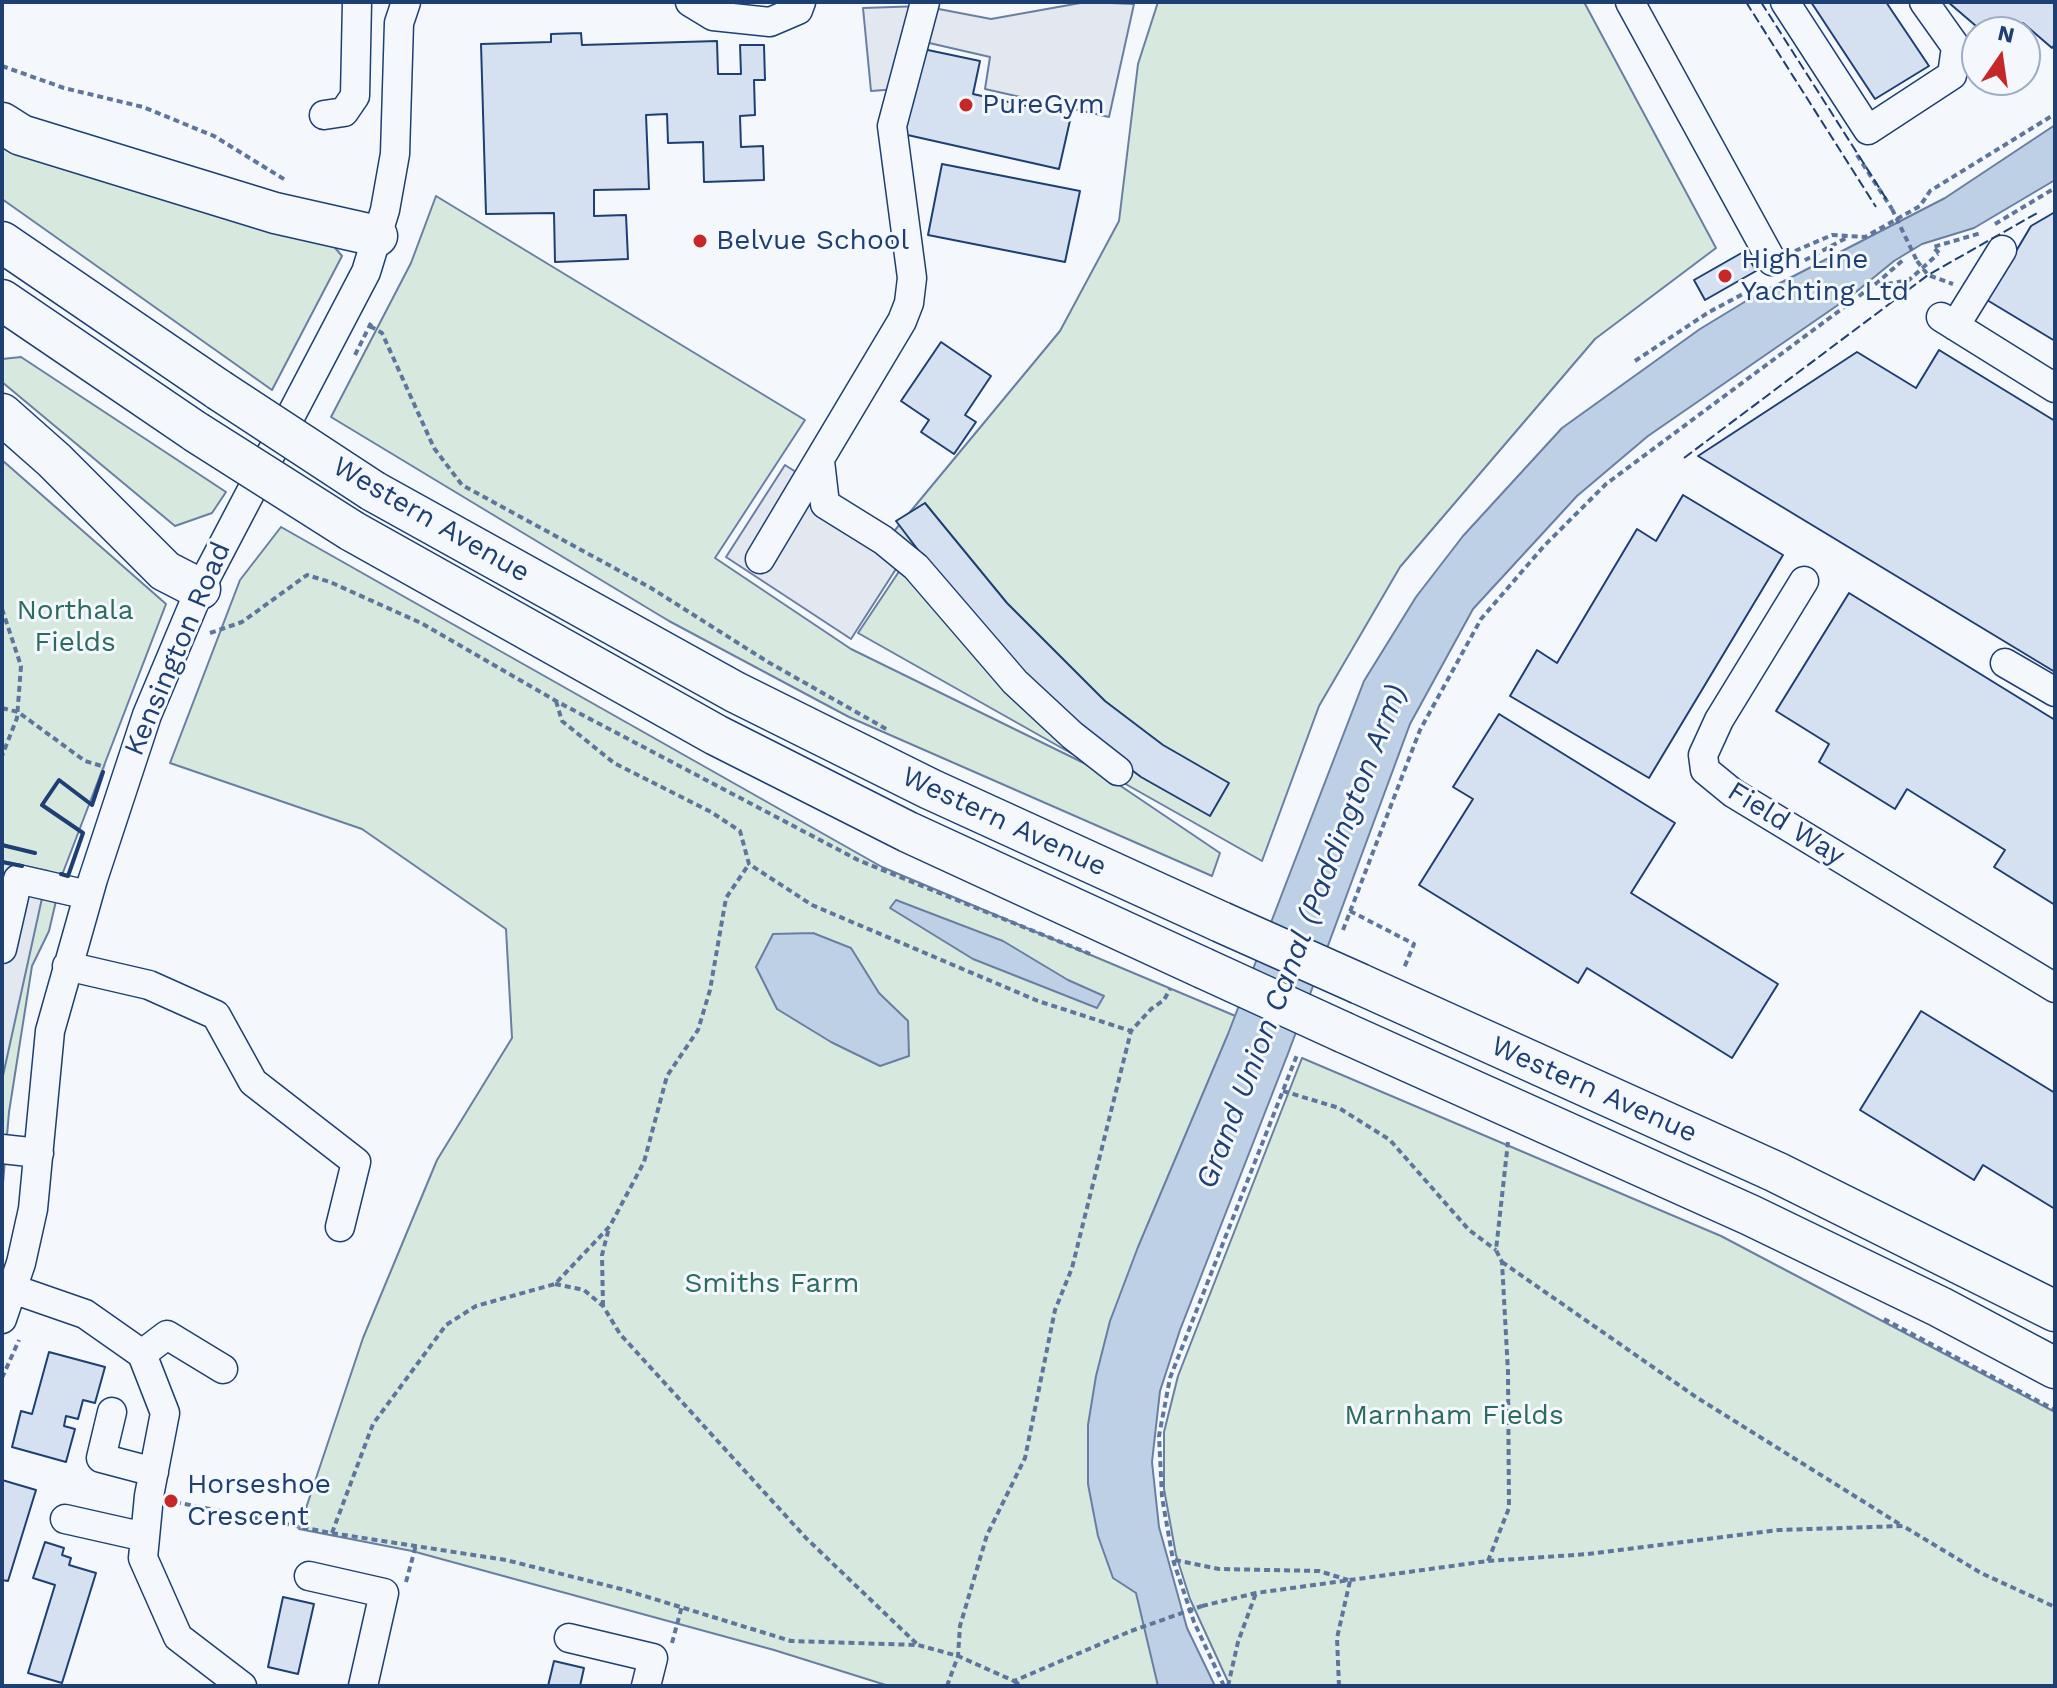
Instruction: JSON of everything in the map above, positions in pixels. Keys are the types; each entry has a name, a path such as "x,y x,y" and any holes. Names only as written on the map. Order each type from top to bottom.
{"highway":[{"path":"2,123 21,135 275,213 377,236"},
{"name":"Western Avenue","path":"2,242 373,491 735,692 930,789 1776,1172 2055,1311"},
{"name":"Western Avenue","path":"2,300 196,432 352,531 716,735 908,832 1185,982 1345,1033 1750,1215 1940,1307 2055,1368"},
{"path":"2,414 54,460 165,571 200,589"}],"street":[{"path":"324,115 344,112 355,96 357,2"},
{"name":"Kensington Road","path":"12,1325 13,1289 33,1209 47,1050 88,895 126,774 200,589 356,294 377,236 395,154 399,23 406,2"},
{"path":"690,2 713,16 770,22 798,10 801,2"},
{"path":"760,559 902,321 909,303 912,278 892,126 925,2"},
{"path":"1630,2 1773,272"},
{"path":"1785,2 1868,130 1952,75 1956,47 1924,2"},
{"path":"2002,250 1948,322 2055,388"},
{"path":"820,461 825,504 883,540 916,567 1015,682 1072,735 1118,771"},
{"name":"Field Way","path":"1804,581 1719,720 1703,755 1705,770 1733,793 2055,988"},
{"path":"2005,663 2055,692"},
{"path":"2,949 18,879 88,895"},
{"path":"67,966 149,985 216,1015 253,1082 356,1162 340,1227"},
{"path":"2,1149 39,1153"},
{"path":"13,1289 85,1314 142,1354 165,1413 143,1558 178,1637 242,1686"},
{"path":"142,1354 167,1335 223,1369"},
{"path":"112,1412 101,1458 152,1484"},
{"path":"65,1519 145,1537"},
{"path":"309,1576 384,1593 363,1686"},
{"path":"569,1638 653,1658 646,1686"}],"path":[{"path":"2,66 64,88 143,107 214,136 297,189"},
{"path":"1635,361 1832,235 1865,237 1920,206 1930,191 2055,114"},
{"path":"1878,282 1887,284 1909,280 1939,253 1933,247 1976,235 2055,188"},
{"path":"1892,209 1920,272"},
{"path":"1773,272 1851,236"},
{"path":"1343,930 1420,730 1481,619 1544,546 1606,484 1878,282 1903,260"},
{"path":"1920,272 1957,286"},
{"path":"365,337 370,326 382,333 434,448 462,485 651,588 768,662 890,731"},
{"path":"210,633 242,622 307,575 421,623 556,701 858,860 1100,958"},
{"path":"2,609 21,666 18,712 2,756"},
{"path":"556,701 562,721 614,763 711,812 740,831 749,864 812,905 1038,1001 1131,1031"},
{"path":"2,708 18,712 85,761 126,774"},
{"path":"603,1306 602,1255 610,1226 644,1162 667,1076 698,1030 710,990 726,898 749,864"},
{"path":"1350,911 1414,944 1403,971"},
{"path":"947,1686 958,1656 960,1626 987,1535 1025,1458 1055,1310 1072,1268 1131,1031 1151,1009 1185,982"},
{"path":"1226,1686 1194,1622 1173,1560 1162,1497 1159,1436 1170,1378 1297,1055"},
{"path":"1283,1091 1339,1108 1390,1140 1469,1230 1496,1250 1502,1262 1508,1372 1509,1508 1488,1561"},
{"path":"1496,1250 1509,1136"},
{"path":"555,1284 610,1226"},
{"path":"1502,1262 1696,1397 1981,1573 2055,1607"},
{"path":"331,1533 373,1424 446,1325 476,1306 555,1284 584,1290 603,1306 620,1334 806,1538 918,1645"},
{"path":"2,1378 12,1325"},
{"path":"152,1484 331,1533 506,1560 639,1594 791,1641 918,1645 958,1656 1021,1686"},
{"path":"1014,1681 1131,1631 1202,1606 1256,1593 1488,1561 1588,1554 1779,1530 1903,1526"},
{"path":"1173,1560 1219,1569 1319,1571 1350,1581"},
{"path":"1339,1686 1337,1638 1350,1581"},
{"path":"1226,1686 1256,1593"}],"green space":[{"path":"1158,2 1584,2 1716,248 1595,339 1400,567 1319,706 1262,861 858,633 908,558 891,535 1060,331 1119,221 1138,64"},
{"path":"2,144 331,243 342,256 272,390 2,199"},
{"path":"436,196 805,420 715,558 851,649 1094,768 1220,853 1212,876 849,717 669,621 331,417 411,263"},
{"path":"21,357 226,492 212,513 175,526 2,382 2,359"},
{"name":"Northala Fields","path":"2,460 166,604 62,875 49,931 32,966 9,1112 2,1195"},
{"name":"Smiths Farm","path":"281,527 882,867 1245,1020 1134,1285 1145,1605 1165,1686 889,1686 774,1650 412,1551 299,1529 363,1338 437,1160 512,1038 506,929 362,829 170,763 240,580"},
{"name":"Marnham Fields","path":"1302,1058 1721,1236 2055,1412 2055,1686 1230,1686 1190,1599 1176,1555 1164,1489 1164,1432 1178,1376"}],"shaded area":[{"path":"1086,2 1134,4 1109,117 985,89 990,57 912,39 898,89 871,91 863,8 923,6 991,19"},
{"path":"785,465 888,531 903,558 851,639 726,557"},
{"path":"2,861 48,871 2,1080"}],"water":[{"name":"Grand Union Canal (Paddington Arm)","path":"2055,125 2055,180 1974,228 1922,244 1894,261 1851,296 1648,436 1577,496 1473,609 1410,724 1289,1051 1180,1330 1160,1391 1152,1462 1159,1527 1187,1628 1215,1686 1158,1686 1136,1593 1113,1578 1098,1536 1088,1484 1088,1425 1096,1376 1110,1321 1138,1247 1228,1034 1364,681 1416,597 1463,536 1562,428 1700,329 1751,298 1945,198"},
{"path":"896,900 1003,941 1068,980 1104,996 1097,1008 973,959 890,908"},
{"path":"813,933 851,948 879,993 908,1021 909,1056 880,1066 831,1042 777,1009 756,967 773,934"}],"building":[{"path":"1811,2 1886,2 1929,66 1875,99"},
{"path":"1948,2 2055,2 2055,44 2052,48 2041,39 2041,16 1964,16"},
{"path":"581,33 582,45 717,41 718,74 741,74 740,45 764,45 765,80 754,80 755,115 740,116 741,147 763,146 764,180 704,182 703,142 668,143 667,114 646,115 649,189 594,190 594,216 626,215 628,259 555,262 554,213 486,214 481,44 551,42 551,34"},
{"name":"PureGym","path":"923,49 980,61 973,94 1071,116 1059,169 903,134"},
{"path":"942,164 1080,191 1065,262 928,235"},
{"path":"2055,212 2055,341 1987,300 2031,226"},
{"name":"High Line Yachting Ltd","path":"1745,251 1756,271 1705,300 1694,280"},
{"path":"941,342 991,376 965,415 976,422 954,454 921,432 929,420 901,401"},
{"path":"1939,350 2055,421 2055,672 1698,456 1857,352 1916,388"},
{"path":"1683,495 1783,555 1649,778 1510,696 1537,650 1557,663 1637,529 1656,541"},
{"path":"925,503 1007,603 1105,701 1163,745 1229,783 1210,816 1141,777 1079,730 979,630 896,521"},
{"path":"1849,593 2055,720 2055,905 1994,867 2005,850 1907,789 1895,809 1819,762 1829,744 1776,711"},
{"path":"1499,714 1675,823 1631,893 1778,984 1732,1058 1587,968 1578,983 1419,885 1473,799 1453,787"},
{"path":"1921,1011 2055,1093 2055,1209 1983,1165 1974,1180 1860,1110"},
{"path":"49,1352 105,1367 95,1403 83,1400 78,1419 66,1416 64,1426 75,1429 66,1462 12,1447 21,1411 32,1414"},
{"path":"2,1480 36,1490 8,1581 2,1580"},
{"path":"45,1542 64,1548 62,1555 71,1558 69,1565 96,1573 62,1683 28,1673 55,1585 33,1578"},
{"path":"283,1597 314,1604 298,1674 268,1667"},
{"path":"554,1661 584,1668 580,1686 548,1686"}],"fence":[{"path":"1746,2 1876,207"},
{"path":"1761,2 1887,200"},
{"path":"1684,458 1928,275 2039,212"}],"wall":[{"path":"61,874 68,876 83,833 42,805 59,780 92,805 103,772"},
{"path":"2,845 35,853"},
{"path":"2,862 22,866"}],"place":[{"name":"PureGym","path":"966,105"},
{"name":"Belvue School","path":"700,241"},
{"name":"High Line Yachting Ltd","path":"1725,276"},
{"name":"Horseshoe Crescent","path":"171,1501"}]}
